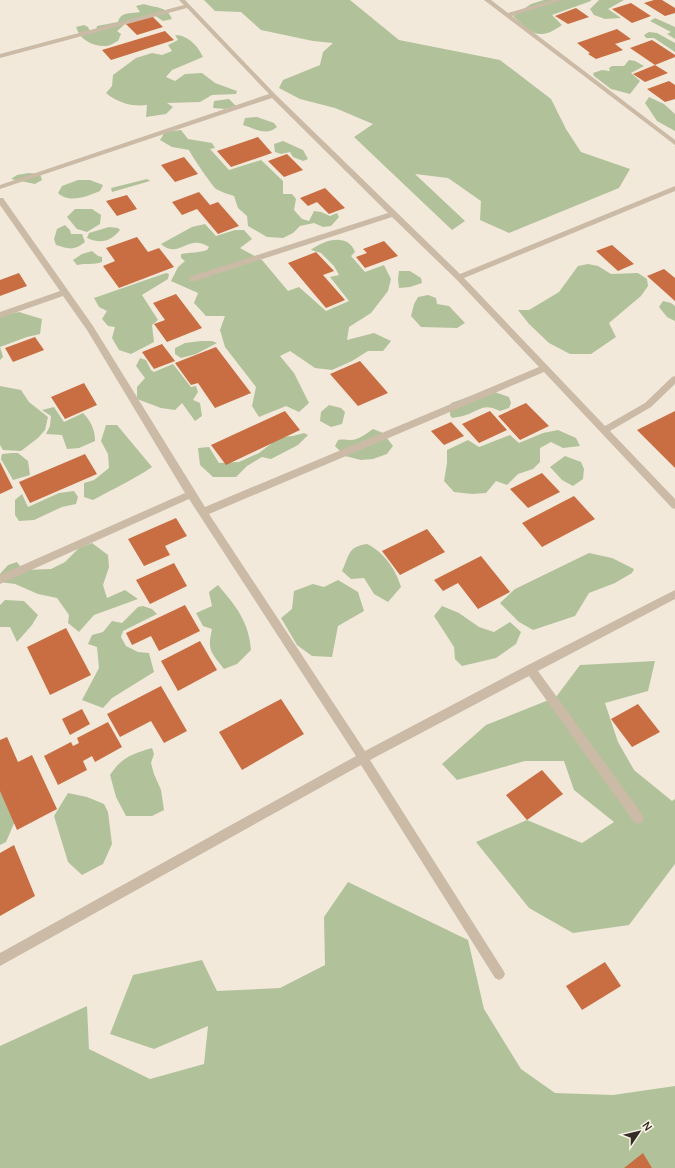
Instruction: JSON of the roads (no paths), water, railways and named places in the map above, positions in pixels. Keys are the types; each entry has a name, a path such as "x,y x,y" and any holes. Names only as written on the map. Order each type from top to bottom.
{"street":[{"path":"487,0 675,143"},
{"path":"508,15 558,0"},
{"path":"0,56 185,3 240,58 272,95 459,277 675,505"},
{"path":"0,187 272,95"},
{"path":"459,277 675,188"},
{"path":"0,200 90,328 191,494 363,758 499,974"},
{"path":"192,279 393,214"},
{"path":"0,315 66,292"},
{"path":"203,512 544,368"},
{"path":"605,430 648,405 675,379"},
{"path":"0,580 191,494"},
{"path":"0,960 363,758 675,594"},
{"path":"530,670 638,818"}]}
